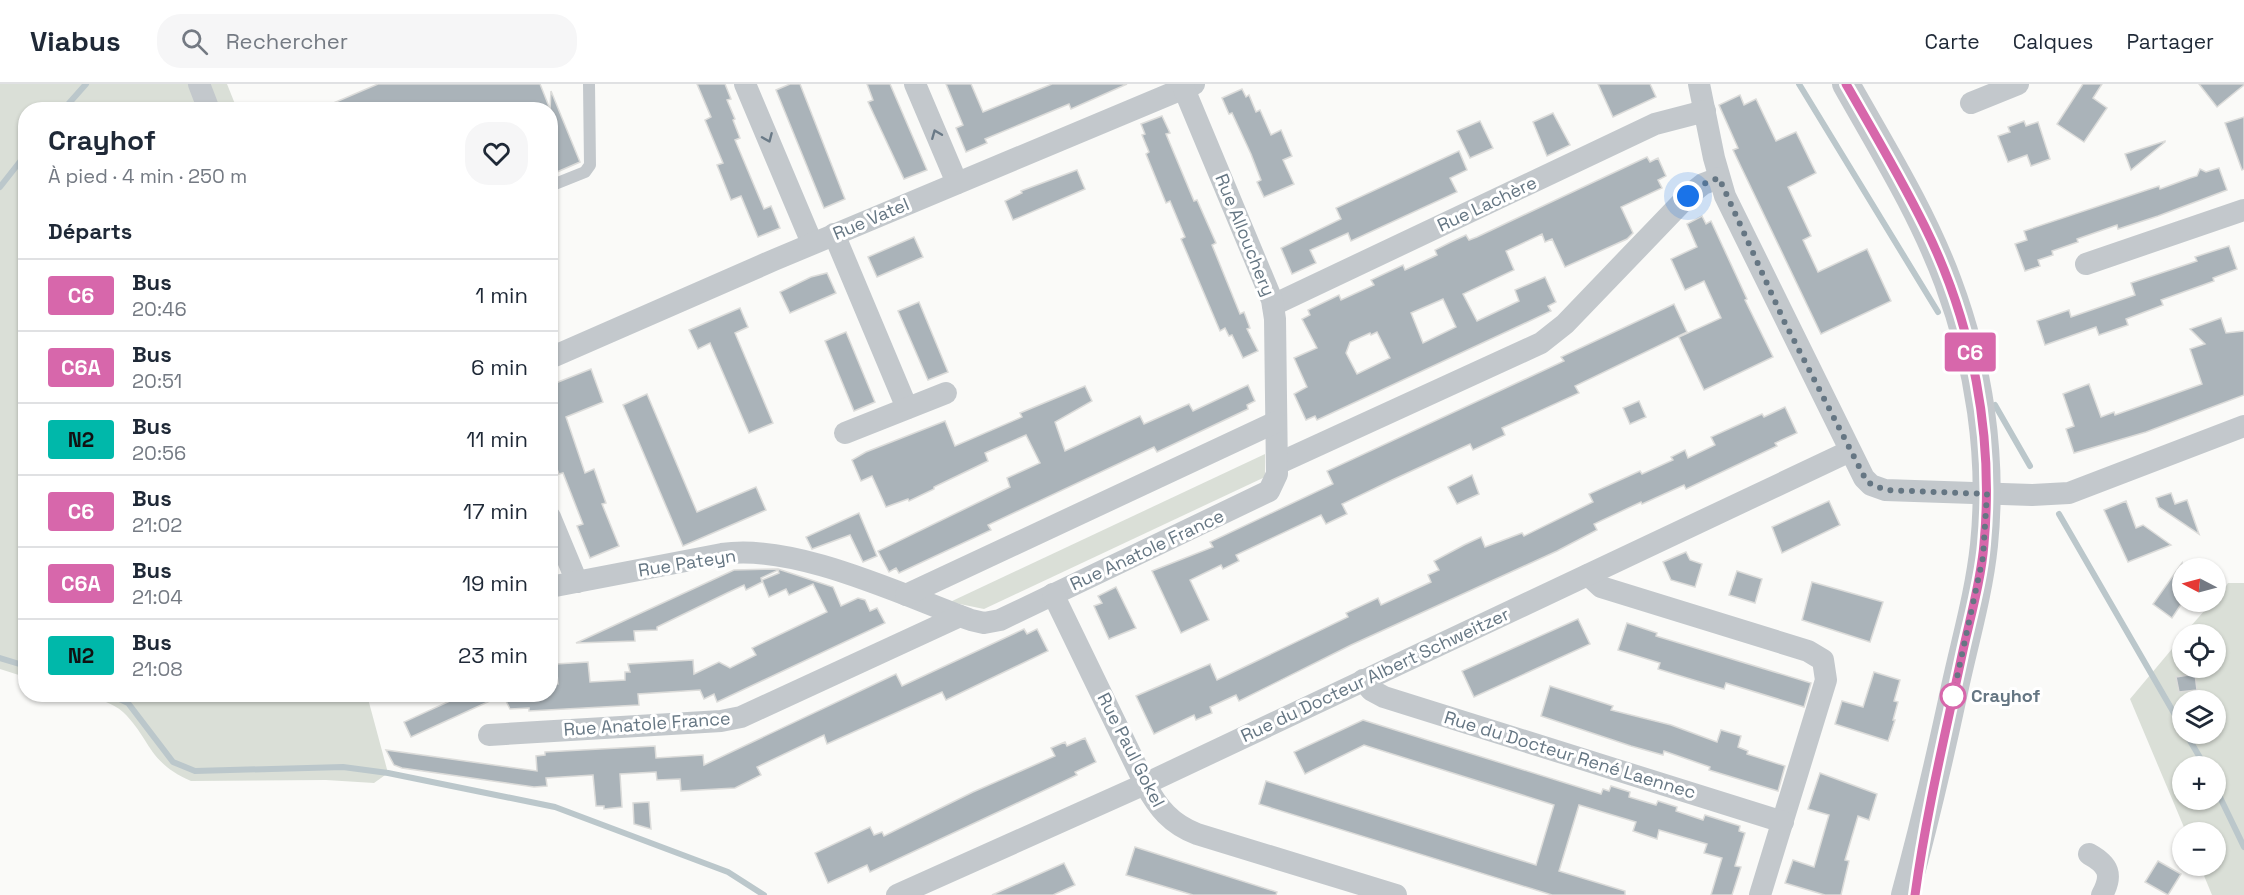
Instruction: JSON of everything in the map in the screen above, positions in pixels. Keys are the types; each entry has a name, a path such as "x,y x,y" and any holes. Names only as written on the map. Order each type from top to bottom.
{"street":[{"path":"198,84 206,102"},
{"path":"745,84 812,243"},
{"path":"915,84 957,183"},
{"path":"1699,84 1719,178 1784,321 1850,451 1864,478 1880,489 2046,495 2079,491 2244,426"},
{"path":"1846,84 1925,227 1955,300 1975,373 1986,454 1987,494 1984,544 1978,581 1920,845 1905,895"},
{"path":"1971,103 2018,84"},
{"name":"Rue Vatel","path":"558,354 812,243 1186,85"},
{"name":"Rue Allouchery","path":"1186,85 1273,305 1277,464"},
{"name":"Rue Lachère","path":"1273,305 1662,121 1705,111"},
{"path":"1277,464 1541,343 1565,324 1688,196 1703,184 1719,178"},
{"path":"2086,264 2244,210"},
{"path":"834,234 907,408"},
{"path":"845,433 946,393"},
{"path":"906,595 1276,422"},
{"name":"Rue du Docteur Albert Schweitzer","path":"898,895 1144,783 1850,451"},
{"name":"Rue Anatole France","path":"489,735 721,722 741,717 960,616 984,623 994,622 1264,495 1276,479 1277,464"},
{"path":"558,536 577,582"},
{"name":"Rue Pateyn","path":"558,586 738,553 808,563 906,595 960,616"},
{"path":"1588,575 1596,584 1608,589 1808,651 1823,660 1826,680 1760,895"},
{"name":"Rue Paul Gokel","path":"1053,594 1144,783 1164,814 1189,831 1396,895"},
{"name":"Rue du Docteur René Laennec","path":"1363,680 1371,690 1384,697 1783,822"},
{"path":"1914,895 1920,845"},
{"path":"2089,854 2101,861 2109,870 2109,882 2102,895"}],"lane":[{"path":"558,183 585,172 590,165 590,84"}],"shaded area":[{"path":"0,84 227,84 234,102 18,102 18,675 0,669"},
{"path":"1265,454 1265,477 984,609 950,602"},
{"path":"2228,583 2244,583 2244,895 2212,895 2204,876 2226,876 2226,822 2182,822 2177,810 2226,810 2226,756 2172,756 2172,799 2130,699 2172,649 2172,678 2226,678 2226,624 2193,624 2203,612 2226,612 2226,586"},
{"path":"106,702 369,702 388,773 374,783 326,780 191,781 166,766 123,712"}],"building":[{"path":"378,84 540,84 547,102 336,102"},
{"path":"697,84 725,84 731,99 727,100 740,138 735,140 764,209 771,206 780,228 758,237 741,196 731,200 717,165 723,163 705,120 711,117"},
{"path":"790,84 800,84 845,199 824,208 776,90"},
{"path":"867,84 890,84 927,170 904,179 868,102 873,100"},
{"path":"946,84 971,84 983,112 1052,84 1127,84 1071,109 1069,104 985,139 987,143 966,152 956,128 963,125"},
{"path":"1598,84 1650,84 1656,97 1613,117"},
{"path":"2083,84 2102,84 2093,98 2107,108 2084,142 2057,124"},
{"path":"2199,84 2244,84 2244,85 2217,107"},
{"path":"1242,89 1246,97 1249,95 1256,112 1260,110 1271,135 1281,130 1292,156 1283,160 1294,184 1264,197 1257,182 1261,180 1251,154 1232,113 1229,114 1222,98"},
{"path":"551,91 555,102 550,102"},
{"path":"1740,95 1744,105 1756,99 1776,141 1796,132 1816,173 1788,187 1811,236 1803,240 1818,272 1867,249 1891,301 1821,334 1733,150 1738,148 1719,105"},
{"path":"558,108 580,162 558,172"},
{"path":"1553,113 1570,145 1547,156 1533,122"},
{"path":"1162,116 1170,133 1166,134 1194,201 1197,200 1216,243 1212,245 1240,314 1244,312 1250,328 1247,329 1258,351 1243,358 1232,335 1229,336 1225,328 1220,331 1181,239 1185,237 1170,201 1166,203 1146,154 1149,152 1142,135 1145,134 1141,124"},
{"path":"2244,117 2244,169 2242,170 2225,123"},
{"path":"1480,121 1493,148 1470,158 1457,131"},
{"path":"2024,121 2026,126 2038,122 2050,159 2031,166 2027,155 2008,162 1998,136 2010,132 2008,127"},
{"path":"2165,142 2131,170 2125,154"},
{"path":"1459,151 1467,170 1450,178 1457,192 1351,241 1348,233 1310,250 1316,263 1292,274 1281,248 1341,219 1336,208"},
{"path":"1647,157 1650,162 1658,158 1666,176 1658,180 1662,188 1621,207 1633,233 1627,239 1565,267 1552,239 1545,242 1542,234 1506,251 1514,270 1463,294 1477,321 1519,301 1515,290 1545,277 1556,302 1548,306 1551,311 1317,420 1315,416 1306,420 1294,394 1307,387 1294,358 1317,348 1302,319 1310,315 1308,310 1339,295 1341,300 1374,285 1371,280 1403,265 1405,270 1437,255 1435,250 1466,235 1469,240","holes":["1443,299 1456,327 1423,343 1411,313","1377,332 1390,358 1357,374 1346,353 1350,342"]},
{"path":"2219,168 2227,190 2158,216 2118,229 2117,225 2077,239 2078,242 2052,251 2053,255 2038,260 2040,266 2025,271 2015,244 2027,240 2024,231 2159,186 2160,189 2197,176 2200,169 2206,172"},
{"path":"1077,170 1085,189 1013,220 1005,201 1022,193 1021,191"},
{"path":"1702,216 1706,224 1711,221 1747,299 1745,300 1773,357 1704,390 1679,337 1721,318 1704,281 1685,290 1671,259 1697,247 1687,224"},
{"path":"914,237 923,257 877,277 868,257"},
{"path":"2229,246 2237,269 2213,278 2214,281 2161,300 2163,305 2126,319 2128,325 2099,335 2096,327 2045,345 2037,321 2069,310 2071,317 2135,295 2131,283 2197,261 2195,257"},
{"path":"827,273 836,293 790,313 780,292 811,277"},
{"path":"919,302 948,372 928,380 898,311"},
{"path":"1674,304 1687,332 1575,386 1579,393 1502,428 1505,435 1473,450 1470,444 1342,504 1347,514 1326,524 1321,515 1236,555 1239,561 1223,569 1221,565 1190,580 1209,620 1181,633 1152,571 1213,547 1210,542 1333,484 1327,471 1564,361 1561,357"},
{"path":"740,308 748,327 735,333 773,423 749,433 710,343 698,349 689,330"},
{"path":"2221,318 2226,333 2244,331 2244,395 2146,432 2074,453 2066,429 2074,426 2063,394 2089,384 2101,417 2114,412 2115,415 2202,384 2190,349 2205,344 2190,329"},
{"path":"846,332 875,402 854,411 825,341"},
{"path":"591,369 603,402 566,417 585,473 594,469 606,503 602,504 619,546 590,558 577,526 583,524 563,473 559,474 558,471 558,382"},
{"path":"1248,385 1255,401 1247,405 1248,409 1157,452 1154,447 988,525 991,530 899,573 896,568 889,572 878,551 1010,487 1007,478 1040,463 1026,435 985,453 988,461 934,489 909,501 908,499 886,507 872,476 861,481 852,460 866,452 945,421 955,446 1022,417 1020,413 1085,386 1092,401 1055,422 1065,451 1140,416 1144,424 1189,404 1193,411"},
{"path":"647,394 697,512 756,487 766,510 683,546 623,405"},
{"path":"1639,401 1646,417 1630,424 1623,408"},
{"path":"1785,407 1797,433 1775,443 1777,446 1686,489 1684,485 1642,504 1641,502 1594,524 1597,530 1557,551 1351,645 1239,701 1236,695 1210,707 1212,713 1196,720 1194,715 1154,734 1136,696 1210,664 1217,680 1348,617 1346,613 1378,598 1381,605 1431,582 1428,575 1439,570 1434,561 1464,545 1481,537 1485,547 1522,533 1524,536 1593,502 1589,494 1640,471 1642,474 1673,460 1671,457 1685,450 1688,458 1715,445 1711,437 1762,414 1764,417"},
{"path":"1472,475 1479,494 1457,504 1448,487"},
{"path":"2171,493 2175,504 2187,500 2199,534 2159,507 2156,498"},
{"path":"1829,501 1840,525 1782,553 1772,527"},
{"path":"2126,501 2136,528 2143,525 2171,545 2128,562 2104,510"},
{"path":"859,513 877,556 863,562 850,535 812,549 806,537"},
{"path":"1686,552 1690,560 1702,564 1695,587 1671,580 1663,562"},
{"path":"778,569 833,587 841,606 858,598 865,600 870,611 877,608 885,623 717,702 714,694 704,699 700,690 638,694 639,705 529,711 529,708 510,709 506,702 558,702 558,664 588,662 590,682 625,680 625,672 630,672 628,664 693,660 694,674 719,662 730,668 756,655 752,648 827,612 813,584 789,595 786,589 769,597 762,580 779,573 778,570 761,578 762,582 746,590 744,585 657,627 657,630 634,631 635,641 576,643 734,570"},
{"path":"1737,571 1762,579 1755,603 1729,595"},
{"path":"2172,577 2172,612 2176,612 2172,618 2153,604"},
{"path":"1812,582 1883,602 1870,642 1802,620"},
{"path":"1116,587 1136,628 1109,639 1094,606 1102,603 1098,596"},
{"path":"1578,619 1590,644 1474,697 1462,671"},
{"path":"1627,623 1657,633 1656,636 1811,683 1804,707 1726,683 1724,689 1658,669 1660,663 1618,650"},
{"path":"1024,629 1027,634 1037,629 1048,651 946,700 942,692 827,744 824,735 757,767 761,775 735,788 681,791 680,779 657,780 656,772 620,774 622,807 604,809 604,806 596,806 593,775 546,778 547,786 534,787 402,768 394,765 386,750 537,771 536,756 545,755 545,752 655,746 656,758 703,755 704,765 896,674 902,686"},
{"path":"1874,672 1900,680 1894,701 1898,702 1893,720 1895,720 1888,741 1835,724 1842,701 1863,707"},
{"path":"2176,678 2196,678 2197,690 2179,690"},
{"path":"1550,686 1613,706 1611,710 1671,725 1717,742 1721,730 1741,736 1738,747 1748,751 1747,754 1785,766 1778,791 1709,770 1710,767 1664,751 1663,755 1631,746 1541,716"},
{"path":"448,702 488,702 411,737 404,722"},
{"path":"1363,720 1601,794 1603,789 1609,791 1611,786 1630,792 1629,797 1656,805 1658,801 1677,807 1676,811 1703,820 1705,815 1740,826 1739,831 1745,833 1735,866 1741,867 1732,895 1711,895 1722,858 1704,853 1707,844 1659,830 1657,839 1633,831 1636,822 1579,805 1559,871 1625,891 1625,895 1552,895 1259,804 1266,781 1536,865 1554,805 1364,745 1305,774 1294,752"},
{"path":"1085,738 1096,762 1075,772 1077,775 870,872 867,865 828,883 815,853 870,827 874,835 882,832 884,836 973,792 1055,756 1051,748 1065,742 1067,746"},
{"path":"1820,773 1877,794 1869,820 1858,816 1845,860 1849,861 1841,895 1825,895 1785,883 1793,860 1814,867 1829,815 1808,809"},
{"path":"649,802 651,829 634,824 633,803"},
{"path":"1135,847 1277,892 1276,895 1193,895 1126,875"},
{"path":"2158,861 2172,869 2172,876 2180,876 2168,895 2145,882"},
{"path":"1064,863 1075,885 1053,895 992,895"}],"waterway":[{"path":"70,102 86,84"},
{"path":"1799,84 1938,312"},
{"path":"0,187 18,164"},
{"path":"1995,405 2030,466"},
{"path":"2059,514 2172,710"},
{"path":"0,658 18,664"},
{"path":"126,702 173,762 195,771 343,767 388,773 555,807 728,872 764,895"},
{"path":"2192,744 2199,756"},
{"path":"2226,810 2244,847"}],"bus line":[{"name":"C6","path":"1846,84 1925,227 1955,300 1975,373 1986,454 1987,494 1983,557 1920,845 1915,895"}],"place":[{"name":"Crayhof","path":"1953,696"}],"route":[{"path":"1688,196 1703,184 1719,178 1730,208 1784,321 1864,478 1870,485 1885,490 1987,494 1983,557 1953,698 1953,696"}]}
